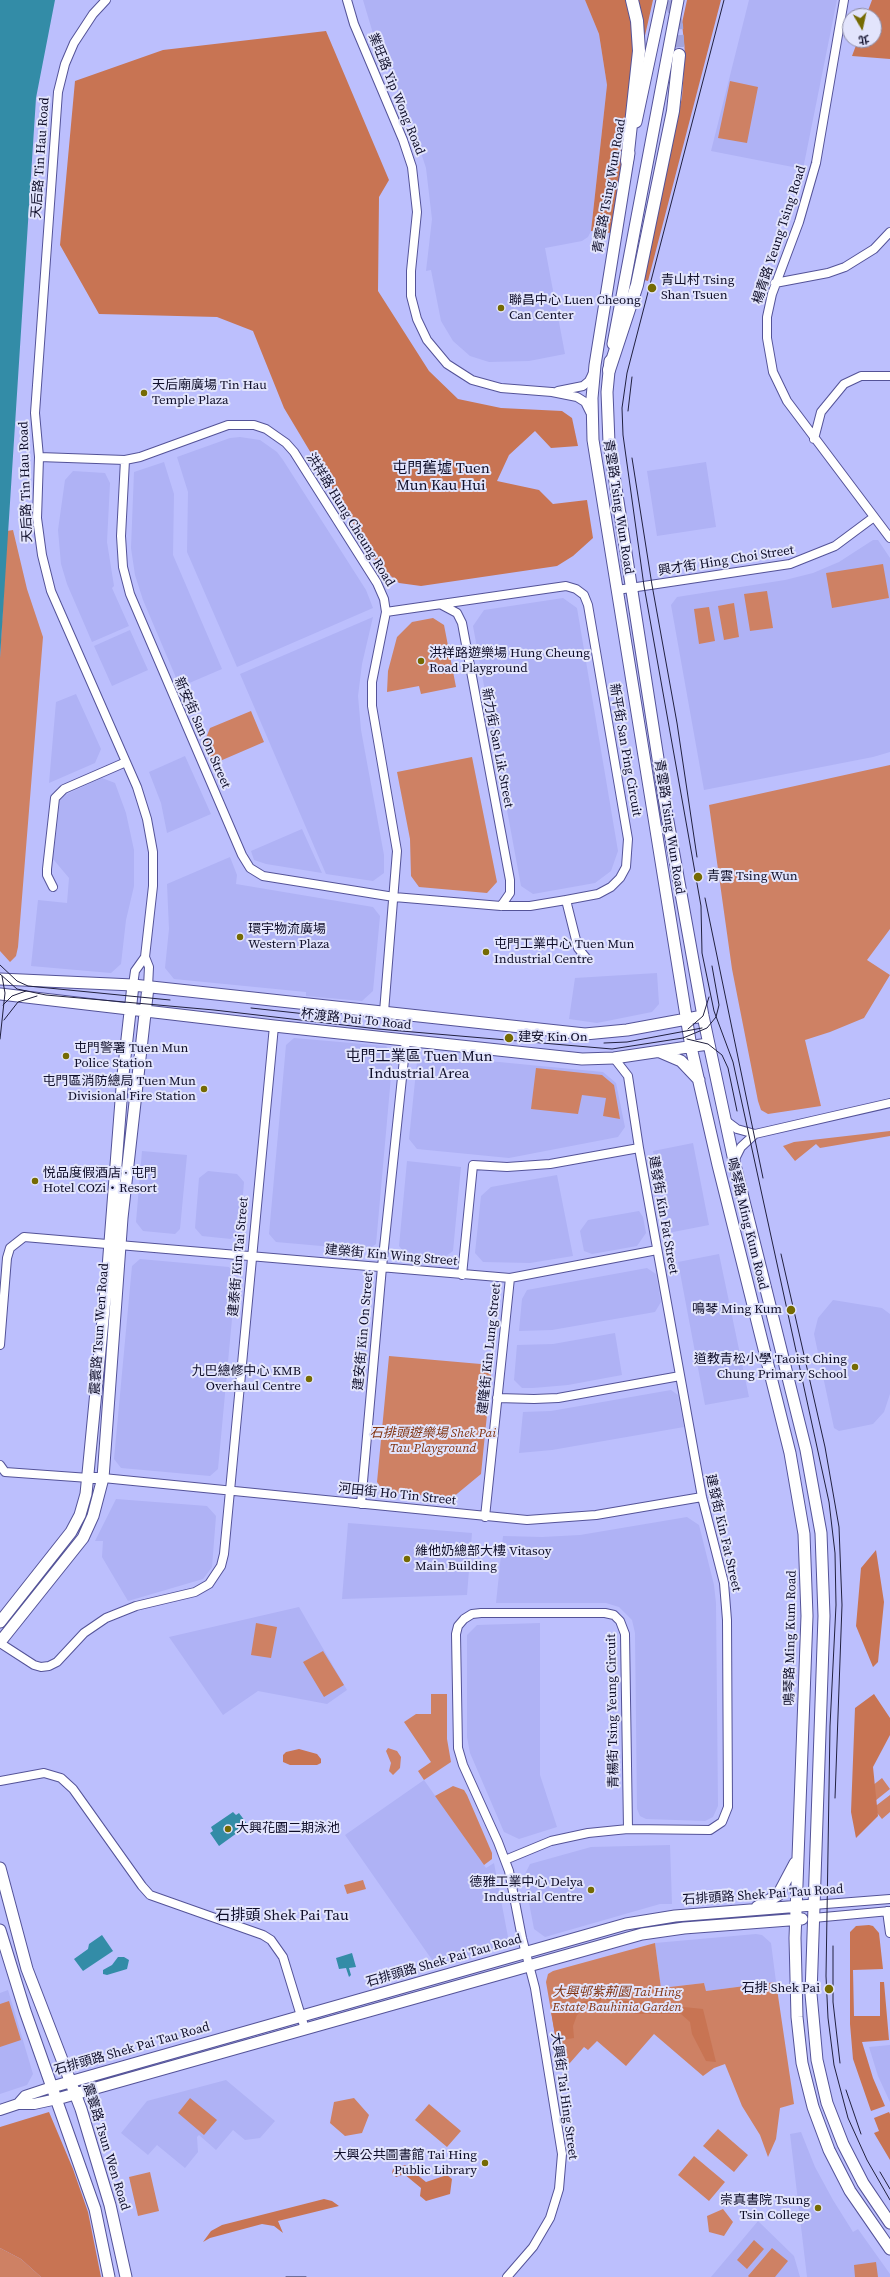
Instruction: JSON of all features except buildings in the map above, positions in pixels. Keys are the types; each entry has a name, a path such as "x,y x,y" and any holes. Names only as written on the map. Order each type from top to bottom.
{"main road":[{"path":"627,161 639,51 638,31 632,0"},
{"name":"青雲路 Tsing Wun Road","path":"662,0 627,161 594,370 591,417 597,465 687,1019"},
{"name":"青雲路 Tsing Wun Road","path":"678,0 609,370 607,418 609,443 666,810 703,1016"},
{"path":"609,370 637,285 673,111 679,55"},
{"name":"杯渡路 Pui To Road","path":"0,979 133,985 585,1034 627,1030 703,1016"},
{"name":"震寰路 Tsun Wen Road","path":"0,1643 83,1538 94,1516 103,1478 129,1010 133,985"},
{"name":"震寰路 Tsun Wen Road","path":"0,1622 71,1532 84,1506 89,1478 115,1245 148,987"},
{"name":"杯渡路 Pui To Road","path":"0,994 145,1012 582,1059 614,1058 708,1044"},
{"name":"鳴琴路 Ming Kum Road","path":"703,1016 724,1120 806,1450 821,1533 824,1616 813,1905 812,2016 821,2082 834,2124 852,2164 890,2223"},
{"name":"鳴琴路 Ming Kum Road","path":"687,1019 691,1046 699,1080 790,1453 804,1534 808,1616 796,1907 798,2040 813,2107 839,2171 890,2249"},
{"path":"660,1051 681,1061 699,1080"},
{"path":"751,1910 778,1895 785,1885 798,1857"},
{"name":"震寰路 Tsun Wen Road","path":"0,1868 27,1969 76,2093 110,2205 126,2277"},
{"name":"石排頭路 Shek Pai Tau Road","path":"52,2087 644,1920 813,1905"},
{"name":"石排頭路 Shek Pai Tau Road","path":"57,2099 626,1938 660,1931 813,1918"},
{"path":"0,1930 23,2003 95,2209 109,2277"}],"street":[{"name":"天后路 Tin Hau Road","path":"106,0 93,14 74,43 65,64 58,92 35,413 39,457 37,518 46,573 51,591 126,762 142,803 152,852 153,886 145,957 135,972 133,985"},
{"name":"業旺路 Yip Wong Road","path":"347,0 354,24 403,140 412,167 417,212 411,271 411,296 421,330 434,350 447,364 472,380 501,388 552,392 582,400 587,405 591,417"},
{"name":"楊青路 Yeung Tsing Road","path":"844,0 814,170 799,222 775,283 767,317 767,338 770,361 781,391 814,439 890,538"},
{"path":"775,283 828,273 844,267 874,249 890,232"},
{"name":"業旺路 Yip Wong Road","path":"552,392 583,386 589,381 594,370"},
{"path":"814,439 821,412 840,388 851,380 861,376 890,376"},
{"name":"洪祥路 Hung Cheung Road","path":"39,457 125,460 140,457 228,425 254,425 277,435 294,452 378,584 384,598 386,612 372,682 372,706 396,840 397,861 384,1012"},
{"name":"新安街 San On Street","path":"125,460 121,544 123,567 130,594 246,862 250,868 263,876 394,897"},
{"name":"興才街 Hing Choi Street","path":"617,590 790,564 835,546 874,517"},
{"name":"新平街 San Ping Circuit","path":"386,612 566,586 580,591 586,599 628,839 628,854 624,872 612,887 598,894 530,906 501,906 394,897"},
{"name":"新力街 San Lik Street","path":"439,605 453,609 457,613 462,623 510,880 510,893 501,906"},
{"path":"53,887 49,882 47,869 54,798 64,788 126,762"},
{"path":"566,900 578,948 587,959"},
{"name":"天后路 Tin Hau Road","path":"145,957 149,967 148,987"},
{"name":"建泰街 Kin Tai Street","path":"0,1643 34,1665 50,1666 60,1659 84,1633 106,1618 136,1606 188,1594 205,1587 216,1575 223,1560 274,1026"},
{"name":"建安街 Kin On Street","path":"361,1504 382,1267 406,1040"},
{"name":"建發街 Kin Fat Street","path":"505,1860 536,1846 568,1837 628,1829 710,1830 722,1822 727,1812 726,1602 724,1583 702,1496 639,1148 628,1076 614,1058"},
{"path":"724,1120 737,1129 755,1134 890,1103"},
{"path":"734,1161 741,1147 755,1134"},
{"path":"462,1275 473,1164 507,1167 550,1164 639,1148"},
{"name":"建榮街 Kin Wing Street","path":"0,1345 7,1258 10,1248 24,1237 510,1278 657,1250"},
{"name":"建隆街 Kin Lung Street","path":"485,1517 510,1278"},
{"path":"498,1398 534,1400 558,1398 680,1376"},
{"path":"0,1465 5,1472 89,1478"},
{"name":"河田街 Ho Tin Street","path":"89,1478 103,1478 485,1517 559,1520 596,1516 702,1496"},
{"name":"青楊街 Tsing Yeung Circuit","path":"526,1953 509,1871 464,1769 458,1748 456,1634 461,1623 472,1614 605,1613 614,1615 620,1621 625,1634 628,1829"},
{"path":"0,1781 44,1773 60,1778 73,1789 150,1895 271,1940 278,1946 283,1957 305,2029"},
{"name":"石排頭路 Shek Pai Tau Road","path":"813,1905 890,1899"},
{"path":"888,1911 890,1933"},
{"name":"石排頭路 Shek Pai Tau Road","path":"813,1918 888,1911"},
{"name":"大興街 Tai Hing Street","path":"507,2277 533,2247 545,2228 557,2197 562,2171 562,2149 558,2122 535,1988 526,1953"},
{"name":"石排頭路 Shek Pai Tau Road","path":"18,2104 25,2096 52,2087"},
{"name":"石排頭路 Shek Pai Tau Road","path":"0,2110 18,2104 34,2104 57,2099"}],"shaded area":[{"path":"0,0 55,0 36,98 0,658"},
{"path":"363,0 585,0 599,34 607,85 591,231 588,237 582,241 545,248 565,354 529,361 489,362 470,356 453,341 441,321 431,270 426,271 432,219 426,168 410,119 377,47"},
{"path":"749,0 837,0 803,169 711,151"},
{"path":"240,437 260,440 277,452 366,590 373,608 237,667 187,552 188,492 177,457 230,438"},
{"path":"164,462 174,494 173,555 222,669 180,687 143,600 135,575 131,548 134,472"},
{"path":"706,462 716,527 657,536 647,471"},
{"path":"73,471 105,473 110,483 107,542 114,586 112,588 129,626 92,642 67,584 61,564 58,530 65,480"},
{"path":"873,540 878,540 890,558 890,752 873,757 704,790 671,605 677,597 785,580 813,573 839,562"},
{"path":"563,598 577,608 618,851 611,871 595,883 533,894 521,886 473,626 484,610"},
{"path":"373,617 362,664 358,696 361,730 384,855 384,873 373,881 326,874 240,674"},
{"path":"130,630 148,670 112,686 94,646"},
{"path":"76,694 101,749 95,763 49,783 56,702"},
{"path":"185,756 211,814 167,833 161,803 149,772"},
{"path":"102,778 115,783 126,813 134,850 134,886 126,920 121,964 111,973 31,966 38,900 67,903 69,878 53,859 60,800 67,794"},
{"path":"302,829 322,873 266,864 254,860 251,851"},
{"name":"環宇物流廣場 Western Plaza","path":"230,857 237,875 236,884 373,907 380,916 373,991 362,1001 306,996 306,992 174,979 165,968 169,929 167,884"},
{"path":"657,973 659,1004 652,1012 597,1023 569,1019 575,978"},
{"path":"294,1038 386,1046 393,1054 376,1244 367,1250 276,1242 269,1234 286,1045"},
{"path":"426,1055 603,1072 616,1083 625,1127 618,1137 509,1158 417,1149 409,1139 417,1062"},
{"path":"693,1143 709,1225 668,1233 653,1151"},
{"path":"142,1151 187,1155 180,1229 175,1234 143,1231 136,1222"},
{"path":"407,1161 461,1167 453,1251 442,1259 407,1256 399,1246"},
{"path":"208,1171 237,1174 244,1182 240,1231 231,1239 202,1236 195,1228 199,1178"},
{"path":"557,1175 573,1256 530,1263 483,1262 475,1253 481,1196 491,1187"},
{"path":"639,1211 643,1217 646,1233 637,1246 592,1254 584,1251 580,1231 588,1220"},
{"path":"719,1254 749,1397 705,1405 678,1262"},
{"path":"140,1259 229,1267 236,1276 218,1469 210,1476 121,1468 114,1459 132,1266"},
{"path":"647,1268 656,1274 661,1302 655,1312 552,1330 519,1331 522,1299 527,1290"},
{"name":"道教青松小學 Taoist Ching Chung Primary School","path":"833,1300 882,1308 890,1314 890,1394 884,1412 873,1424 839,1431 834,1428 814,1334 818,1318"},
{"path":"615,1333 622,1375 568,1385 533,1388 522,1388 514,1380 517,1345 553,1344"},
{"path":"671,1390 678,1395 684,1427 552,1450 519,1453 523,1412 551,1411"},
{"path":"116,1499 207,1506 216,1516 212,1567 203,1579 128,1601 102,1557 103,1541 95,1541"},
{"path":"687,1517 699,1525 714,1585 716,1603 718,1806 713,1817 705,1821 646,1819 640,1816 637,1809 635,1633 632,1620 619,1607 606,1603 496,1603 503,1536 542,1537 580,1535"},
{"name":"維他奶總部大樓 Vitasoy Main Building","path":"348,1523 472,1533 467,1595 342,1599"},
{"path":"299,1607 347,1690 327,1704 258,1691 223,1715 169,1637"},
{"path":"540,1623 540,1775 557,1827 519,1839 504,1832 470,1753 467,1737 467,1635 477,1625"},
{"path":"424,1780 486,1868 494,1863 508,1937 499,1949 437,1967 345,1835"},
{"name":"大興花園二期泳池","path":"233,1812 236,1815 239,1813 248,1825 219,1846 210,1833 213,1831 211,1827"},
{"name":"德雅工業中心 Delya Industrial Centre","path":"670,1845 672,1904 660,1904 545,1937 534,1929 524,1876 530,1864 591,1847"},
{"path":"756,1934 762,1935 771,1943 776,1982 706,1991 704,1983 661,1988 655,1943"},
{"path":"102,1935 113,1951 83,1971 74,1959 88,1949 89,1944"},
{"path":"352,1953 356,1967 349,1968 351,1975 349,1977 346,1968 339,1969 336,1958"},
{"path":"118,1957 124,1957 129,1960 127,1969 107,1975 103,1974 103,1970 112,1965"},
{"path":"8,1990 33,2074 27,2085 0,2094 0,1993"},
{"path":"890,2045 890,2102 878,2076 869,2047"},
{"path":"226,2080 275,2121 260,2138 245,2140 233,2130 216,2150 199,2135 197,2137 198,2152 185,2168 157,2145 148,2155 121,2133 147,2101"},
{"name":"崇真書院 Tsung Tsin College","path":"801,2132 815,2167 833,2200 853,2232 858,2229 890,2274 890,2277 807,2277 790,2134"},
{"path":"758,2221 794,2256 800,2277 711,2277"}],"green space":[{"path":"585,0 627,0 631,14 634,47 622,161 611,233 591,231 607,85 599,34"},
{"path":"638,0 653,0 644,40 642,16"},
{"path":"687,0 721,0 648,281 644,280 682,97 685,53 682,23"},
{"path":"872,0 890,0 890,59 852,56 855,48 882,48 882,8 869,8"},
{"path":"326,31 389,180 379,197 378,291 429,371 458,399 501,408 562,411 572,418 578,446 551,448 535,431 509,455 497,481 539,490 553,504 587,500 593,538 573,556 557,566 421,586 399,583 378,565 284,408 253,331 217,317 99,314 60,245 75,81 163,50"},
{"path":"730,81 758,87 747,143 718,138"},
{"path":"13,530 27,589 43,637 18,947 16,956 10,962 0,951 0,658 7,531"},
{"path":"883,564 889,598 832,608 826,573"},
{"path":"767,591 773,628 750,631 744,594"},
{"path":"734,603 739,637 724,640 718,606"},
{"path":"709,607 715,641 699,644 694,609"},
{"name":"洪祥路遊樂場 Hung Cheung Road Playground","path":"433,618 444,625 456,687 421,694 419,686 387,692 388,671 397,637 412,622"},
{"path":"251,711 264,742 213,764 204,743 210,728"},
{"path":"472,757 497,882 487,893 419,887 411,876 410,839 397,772"},
{"path":"890,765 890,929 867,960 890,975 864,1018 830,1032 805,1040 821,1106 768,1114 761,1110 758,1101 732,969 709,805"},
{"path":"536,1068 602,1075 614,1085 620,1119 603,1116 606,1098 582,1095 578,1114 531,1109"},
{"path":"890,1131 890,1136 820,1148 816,1144 795,1161 783,1146 794,1142"},
{"name":"石排頭遊樂場 Shek Pai Tau Playground","path":"389,1356 492,1365 481,1474 452,1498 384,1492 377,1482"},
{"path":"876,1550 884,1602 878,1662 873,1667 856,1626 861,1568"},
{"path":"256,1623 277,1627 271,1658 251,1655"},
{"path":"323,1651 344,1685 324,1697 303,1662"},
{"path":"431,1694 447,1694 447,1739 451,1762 424,1780 418,1771 431,1762 404,1722 416,1714 431,1714"},
{"path":"874,1694 890,1718 890,1735 873,1767 878,1816 856,1838 851,1812 855,1708"},
{"path":"388,1748 397,1751 401,1757 400,1768 393,1775 389,1771 391,1763 386,1751"},
{"path":"299,1749 317,1754 321,1759 321,1763 317,1765 290,1765 283,1762 283,1755 286,1752"},
{"path":"882,1778 890,1789 870,1805 862,1794"},
{"path":"453,1786 464,1790 467,1795 492,1853 492,1859 484,1865 435,1796"},
{"path":"890,1795 890,1812 882,1819 873,1808"},
{"path":"363,1880 366,1889 347,1894 344,1885"},
{"path":"856,1926 873,1926 879,1933 883,1969 853,1970 854,2016 880,2016 880,1982 884,1982 889,2040 862,2042 873,2078 885,2106 871,2111 853,2059 850,2024 850,1932"},
{"name":"大興邨紫荊園 Tai Hing Estate Bauhinia Garden","path":"655,1943 661,1988 704,1983 706,1991 776,1982 794,2104 780,2108 776,2139 768,2157 760,2135 742,2106 725,2064 714,2068 703,2076 654,2034 626,2066 597,2041 588,2050 584,2047 569,2064 559,2057 546,1982 548,1974 553,1971"},
{"path":"602,1997 601,2001 590,2003 577,2015 573,2026 574,2038 556,2041 551,2012"},
{"path":"606,1999 703,2009 716,2062 706,2061 692,2034 690,2022 681,2014 636,2014 615,2006"},
{"path":"9,2001 21,2040 0,2047 0,2004"},
{"path":"190,2098 217,2120 204,2135 178,2113"},
{"path":"354,2098 369,2115 362,2133 345,2136 330,2123 334,2102"},
{"path":"429,2104 461,2131 447,2147 415,2120"},
{"path":"49,2112 73,2169 88,2212 101,2277 41,2277 21,2259 0,2248 0,2127"},
{"path":"889,2112 890,2160 874,2133 879,2131 874,2118"},
{"path":"718,2129 748,2155 734,2172 703,2146"},
{"path":"694,2156 725,2182 709,2201 678,2175"},
{"path":"405,2165 426,2182 447,2175 452,2179 450,2194 426,2201 420,2196 421,2188 404,2174 396,2177 392,2173 393,2169"},
{"path":"150,2172 159,2211 138,2216 129,2177"},
{"path":"324,2199 332,2201 339,2206 278,2221 283,2233 274,2226 262,2224 210,2238 203,2242 211,2231 222,2225"},
{"path":"723,2209 733,2222 724,2236 709,2232 707,2216"},
{"path":"754,2240 764,2249 747,2269 737,2260"},
{"path":"0,2248 21,2259 41,2277 0,2277"},
{"path":"772,2248 788,2261 775,2277 749,2277 748,2276"},
{"path":"876,2262 878,2277 855,2277 854,2265"}],"tunnel":[{"path":"671,0 677,25 679,55"}],"tram line":[{"path":"724,0 627,373 622,408 623,435 644,586 701,906 702,953 714,1011 733,1062 829,1502 835,1553 836,1605 830,1726 826,1976 828,2018 834,2065 848,2118 867,2160 890,2200"},
{"path":"628,411 632,377"},
{"path":"632,458 652,585 677,723 697,857"},
{"path":"705,898 763,1178"},
{"path":"0,965 17,981 28,986 170,1000"},
{"path":"0,974 17,989 46,995 214,1010 378,1029 612,1049 683,1038 707,1028 716,1017 719,1005 712,966"},
{"path":"0,1039 5,993 2,976"},
{"path":"3,1005 12,996 26,991"},
{"path":"4,1020 18,1002 37,996"},
{"path":"688,1029 703,1016 709,997"},
{"path":"251,1008 315,1015"},
{"path":"604,1043 627,1042 702,1028"},
{"path":"687,1039 708,1044 722,1055 728,1068 737,1111"},
{"path":"781,1254 825,1447 839,1527 842,1605 835,1798"},
{"path":"833,1946 833,2002 840,2063"},
{"path":"846,2090 861,2134"},
{"path":"880,2172 890,2189"},
{"path":"286,2277 306,2277"}],"place":[{"name":"青山村 Tsing Shan Tsuen","path":"652,288"},
{"name":"聯昌中心 Luen Cheong Can Center","path":"501,308"},
{"name":"天后廟廣場 Tin Hau Temple Plaza","path":"144,393"},
{"name":"洪祥路遊樂場 Hung Cheung Road Playground","path":"421,661"},
{"name":"青雲 Tsing Wun","path":"698,877"},
{"name":"環宇物流廣場 Western Plaza","path":"240,937"},
{"name":"屯門工業中心 Tuen Mun Industrial Centre","path":"486,952"},
{"name":"建安 Kin On","path":"509,1038"},
{"name":"屯門警署 Tuen Mun Police Station","path":"66,1056"},
{"name":"屯門區消防總局 Tuen Mun Divisional Fire Station","path":"204,1089"},
{"name":"悦品度假酒店 ∙ 屯門 Hotel COZi‧Resort","path":"35,1181"},
{"name":"鳴琴 Ming Kum","path":"791,1310"},
{"name":"道教青松小學 Taoist Ching Chung Primary School","path":"855,1367"},
{"name":"九巴總修中心 KMB Overhaul Centre","path":"309,1379"},
{"name":"維他奶總部大樓 Vitasoy Main Building","path":"407,1559"},
{"name":"大興花園二期泳池","path":"228,1829"},
{"name":"德雅工業中心 Delya Industrial Centre","path":"591,1890"},
{"name":"石排 Shek Pai","path":"829,1989"},
{"name":"大興公共圖書館 Tai Hing Public Library","path":"485,2163"},
{"name":"崇真書院 Tsung Tsin College","path":"818,2208"}],"district":[{"name":"屯門舊墟 Tuen Mun Kau Hui","path":"441,478"},
{"name":"屯門工業區 Tuen Mun Industrial Area","path":"419,1066"},
{"name":"石排頭 Shek Pai Tau","path":"282,1916"}]}
